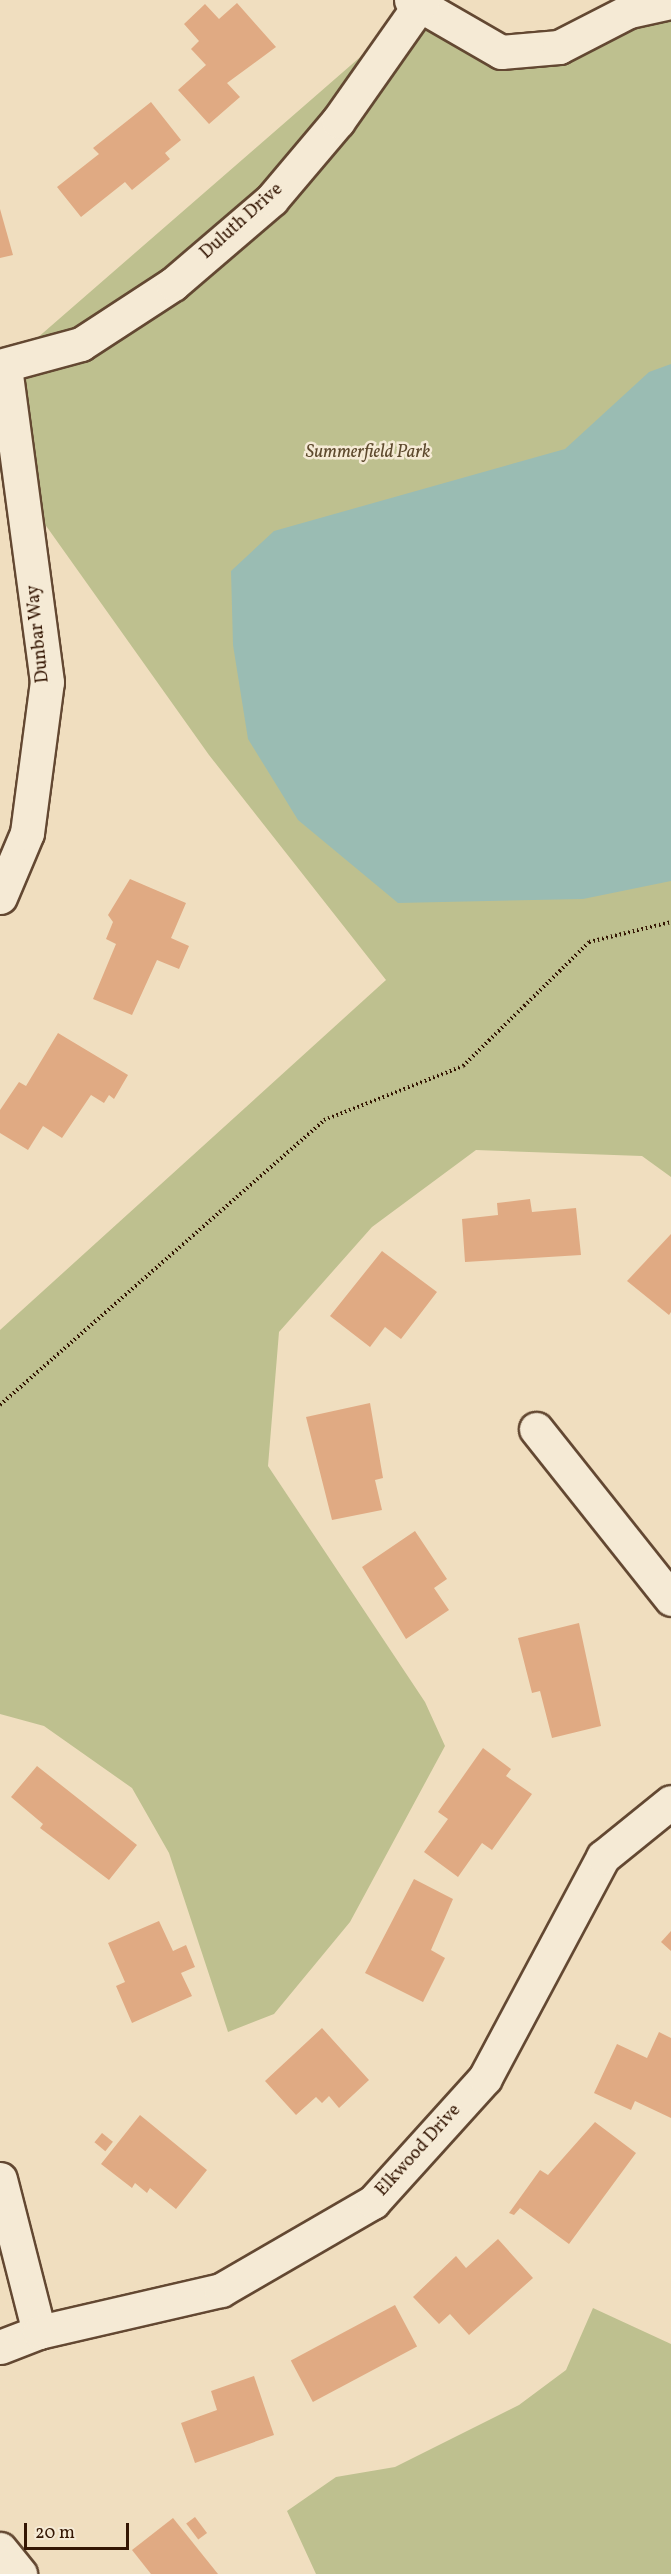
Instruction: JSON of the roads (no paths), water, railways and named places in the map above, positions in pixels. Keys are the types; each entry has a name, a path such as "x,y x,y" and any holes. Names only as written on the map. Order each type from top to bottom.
{"street":[{"path":"418,2 501,52 559,47 629,11 671,2"},
{"name":"Duluth Drive","path":"3,366 81,344 173,284 272,199 338,121 418,2"},
{"name":"Dunbar Way","path":"0,897 27,833 47,682 3,366"},
{"path":"536,1429 671,1599"},
{"name":"Elkwood Drive","path":"0,2347 39,2332 221,2290 373,2202 485,2078 603,1857 671,1802"},
{"path":"0,2179 39,2332"},
{"path":"0,2549 20,2574"}],"water":[{"path":"671,364 671,881 583,899 398,903 298,820 248,739 233,645 231,571 274,531 565,449 649,372"}],"park label":[{"name":"Summerfield Park","path":"368,453"}]}
